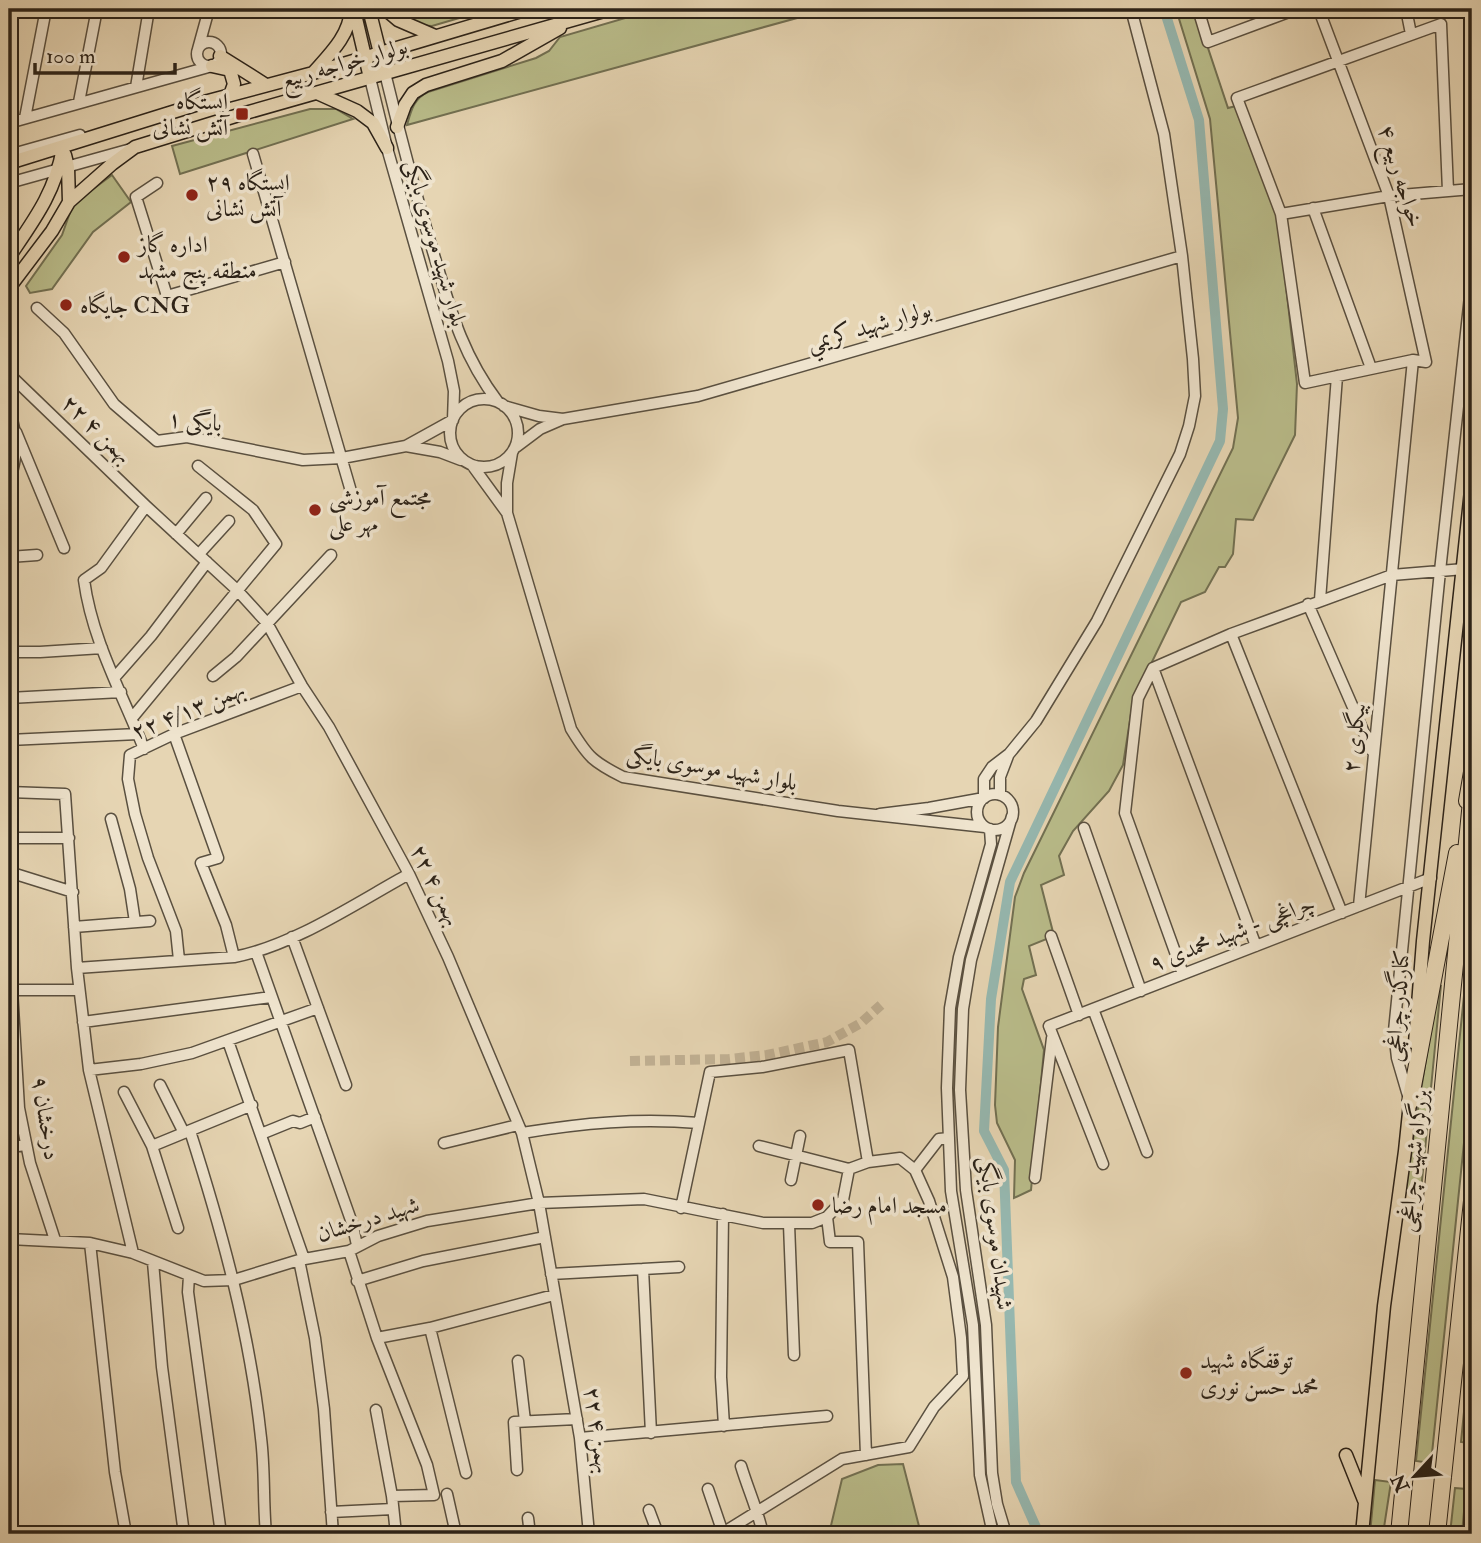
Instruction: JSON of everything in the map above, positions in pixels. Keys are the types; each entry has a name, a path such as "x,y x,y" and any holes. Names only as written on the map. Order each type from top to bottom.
{"highway":[{"path":"1410,1102 1472,772"},
{"name":"بزرگراه شهید چراغچی","path":"1399,1534 1472,791"},
{"path":"1437,1534 1472,1200"},
{"path":"1389,1534 1408,1448"}],"main road":[{"path":"353,9 370,78"},
{"path":"313,73 342,38 353,9"},
{"path":"369,9 385,73"},
{"path":"384,9 398,20 435,36"},
{"name":"بولوار خواجه ربیع","path":"208,102 528,9"},
{"name":"بولوار خواجه ربیع","path":"135,147 611,9"},
{"path":"397,127 412,93 426,85 502,61 575,19"},
{"path":"215,55 266,85"},
{"path":"215,55 230,70 234,84 230,95"},
{"path":"317,93 357,111 373,123 387,148"},
{"path":"9,163 208,102"},
{"path":"9,288 52,231 69,202 135,147"},
{"path":"63,148 63,168 69,202"},
{"path":"9,257 51,193 63,168"},
{"name":"کنارگذر چراغچی","path":"1362,1534 1384,1306 1410,1102 1423,941 1472,481"},
{"path":"1346,1455 1365,1504"},
{"path":"1470,1534 1472,1512"}],"street":[{"path":"25,118 45,11 27,9"},
{"path":"79,102 97,10 81,9"},
{"path":"136,87 149,9"},
{"path":"209,9 198,53 203,65 215,55"},
{"path":"984,798 994,794 1009,801 1012,817 1006,826 1001,829 988,828 981,823 977,813 984,798 984,779 992,767 1009,754 1036,720 1097,621 1180,454 1195,397 1182,256 1164,134 1131,9"},
{"path":"1198,9 1208,42 1297,9"},
{"name":"خواجه ربیع ۴","path":"1321,9 1389,196 1426,362 1413,360"},
{"path":"1406,9 1411,34"},
{"path":"206,21 215,55"},
{"path":"1413,360 1305,383 1281,214 1237,98 1441,23 1448,191"},
{"path":"183,74 205,43 215,55"},
{"path":"9,123 183,74 215,55"},
{"name":"بلوار شهید موسوی بایگی","path":"385,73 397,127 444,287 467,354 479,377 501,404"},
{"name":"بلوار شهید موسوی بایگی","path":"370,78 387,148 448,360 454,391 453,420"},
{"name":"بولوار خواجه ربیع","path":"9,155 146,114 208,102"},
{"name":"بولوار خواجه ربیع","path":"9,183 135,147"},
{"path":"253,154 355,505"},
{"path":"157,183 136,197 167,296 285,262"},
{"path":"1281,214 1389,196 1472,189"},
{"path":"1313,208 1371,369"},
{"name":"بولوار شهيد كريمي","path":"514,450 540,429 563,419 709,393 1182,256"},
{"path":"1410,1102 1396,1058 1394,1031 1472,278"},
{"name":"بایگی ۱","path":"37,308 64,333 114,404 157,441 187,437 303,460 342,458 406,446"},
{"name":"بیگلری ۲","path":"1359,906 1413,360"},
{"name":"۲۲ بهمن ۴","path":"9,374 237,590 267,623 302,686 329,727 409,874 448,957 520,1129 539,1203 577,1419 589,1534"},
{"path":"1320,600 1337,376"},
{"path":"406,446 440,452 468,463 494,466 514,450 517,425 501,404 491,400 475,401 462,408 453,420 452,442 455,450 468,463"},
{"name":"بولوار شهيد كريمي","path":"501,404 540,416 563,419"},
{"path":"9,409 64,548"},
{"path":"406,446 453,420"},
{"path":"9,483 15,464 16,432"},
{"name":"بلوار شهید موسوی بایگی","path":"514,450 507,483 508,513 571,729 596,764 623,777 838,811 988,828"},
{"name":"بلوار شهید موسوی بایگی","path":"468,463 508,513"},
{"path":"132,718 276,544 253,510 198,466"},
{"path":"176,534 206,498"},
{"path":"144,748 88,610 84,580 101,568 146,506"},
{"path":"114,677 151,636 229,521"},
{"path":"9,557 37,555"},
{"path":"212,676 236,657 331,555"},
{"path":"1183,974 1125,813 1138,698 1153,668 1308,604 1392,575 1464,569"},
{"path":"1308,604 1373,754"},
{"path":"1231,634 1342,913"},
{"path":"9,652 102,648"},
{"path":"1153,668 1256,946"},
{"name":"۲۲ بهمن ۴/۱۳","path":"179,960 176,931 148,858 128,779 130,755 174,734 302,686"},
{"path":"9,698 121,692"},
{"path":"9,740 138,734"},
{"path":"174,734 218,858 201,863 226,925 234,957"},
{"path":"1000,795 1000,777 1009,754"},
{"path":"9,792 65,794 77,968 89,1070 133,1254"},
{"name":"بلوار شهید موسوی بایگی","path":"880,814 984,798"},
{"name":"شهیدان موسوی بایگی","path":"1006,1534 992,1473 986,1325 966,1190 960,1090 963,1009 971,960 1012,817"},
{"path":"111,819 130,888 135,922"},
{"name":"شهیدان موسوی بایگی","path":"988,828 991,844 959,957 950,1009 947,1088 951,1191 972,1325 980,1475 993,1534"},
{"path":"1084,828 1141,991"},
{"path":"9,838 69,838"},
{"path":"10,873 73,891"},
{"name":"درخشان ۹","path":"10,873 12,990 19,1108 26,1145 55,1240"},
{"path":"77,968 234,957 256,953 292,937 409,874"},
{"name":"۹ چراغچی - شهید محمدی","path":"1050,1031 1093,1009 1431,878"},
{"path":"74,927 150,921"},
{"path":"1051,936 1079,1015"},
{"path":"292,937 346,1085"},
{"path":"256,953 352,1223 357,1281 427,1465 434,1494 392,1496"},
{"path":"12,990 79,990"},
{"path":"83,1022 271,997"},
{"path":"89,1070 141,1064 192,1053 318,1008"},
{"path":"1093,1009 1147,1152"},
{"path":"1050,1031 1103,1164"},
{"path":"1035,1178 1050,1031"},
{"path":"228,1041 252,1105 301,1259 324,1409 333,1534"},
{"path":"681,1208 710,1072 762,1066 849,1050 868,1162"},
{"path":"160,1085 187,1132 234,1280 256,1398 266,1534"},
{"path":"124,1092 152,1146 178,1228"},
{"path":"152,1146 252,1105"},
{"path":"261,1134 293,1121 300,1123 314,1117"},
{"path":"444,1143 520,1129 627,1120 699,1124"},
{"path":"790,1180 800,1136"},
{"path":"915,1170 940,1139 949,1138"},
{"path":"9,1147 26,1145"},
{"path":"708,1489 722,1534 842,1459 909,1447 934,1407 963,1376 953,1277 929,1201 915,1170 900,1158 868,1162 849,1169 759,1146"},
{"path":"849,1169 843,1200 827,1217 830,1242 858,1242 866,1455"},
{"name":"شهید درخشان","path":"9,1239 89,1243 133,1254 204,1281 234,1280 301,1259 353,1248 378,1236 427,1221 539,1203 644,1199 763,1223 812,1223 827,1217"},
{"path":"723,1214 721,1377 724,1426"},
{"path":"789,1224 794,1354"},
{"path":"357,1281 435,1258 545,1237"},
{"path":"89,1243 113,1458 126,1534"},
{"path":"153,1262 162,1367 184,1534"},
{"path":"551,1274 678,1267"},
{"path":"643,1269 651,1433"},
{"path":"189,1276 188,1292 220,1534"},
{"path":"377,1338 429,1328 554,1294"},
{"path":"429,1328 466,1473"},
{"path":"517,1470 518,1361"},
{"path":"376,1410 392,1496 396,1534"},
{"path":"580,1438 827,1416"},
{"path":"519,1422 577,1419"},
{"path":"741,1466 748,1492 758,1511 763,1534"},
{"path":"447,1494 456,1534"},
{"path":"331,1512 393,1509"},
{"path":"649,1510 658,1534"},
{"path":"528,1517 530,1534"}],"green space":[{"path":"392,9 490,9 432,26 417,25"},
{"path":"656,9 673,9 696,14 716,9 830,9 407,125 416,101 428,92 536,58 549,51 560,37"},
{"path":"1176,9 1195,9 1228,108 1236,106 1278,214 1297,384 1295,435 1253,520 1236,519 1233,554 1225,567 1219,567 1205,592 1181,602 1133,701 1123,765 1109,791 1073,831 1059,856 1064,875 1041,885 1054,936 1029,946 1036,975 1024,979 1022,989 1044,1050 1031,1190 1014,1198 1015,1160 997,1123 995,1105 998,1027 1015,897 1024,873 1233,448 1238,418 1210,119"},
{"path":"310,109 336,109 353,119 180,174 172,146"},
{"path":"112,175 131,202 93,232 52,289 30,293 26,286 62,235 73,204"},
{"path":"1472,918 1472,1065 1431,1463 1416,1461"},
{"path":"1441,985 1421,1191 1405,1189 1433,1016"},
{"path":"1472,1331 1472,1438 1468,1481 1464,1480 1468,1443 1461,1442"},
{"path":"903,1464 921,1534 829,1534 842,1479 878,1465"},
{"path":"1375,1480 1391,1482 1383,1534 1370,1534"},
{"path":"1455,1488 1466,1489 1462,1534 1450,1534"}],"waterway":[{"path":"1039,1534 1016,1482 1004,1170 984,1131 991,999 1010,882 1220,441 1223,409 1199,120 1164,9"}],"tunnel":[{"path":"630,1061 729,1059 767,1055 827,1042 861,1023 881,1005"}],"place":[{"name":"ایستگاه آتش نشانی","path":"242,114"},
{"name":"ایستگاه ۲۹ آتش نشانی","path":"192,195"},
{"name":"اداره گاز منطقه پنج مشهد","path":"124,257"},
{"name":"جایگاه CNG","path":"66,305"},
{"name":"مجتمع آموزشی مهر علی","path":"315,510"},
{"name":"مسجد امام رضا","path":"818,1205"},
{"name":"توقفگاه شهید محمد حسن نوری","path":"1186,1373"}]}
